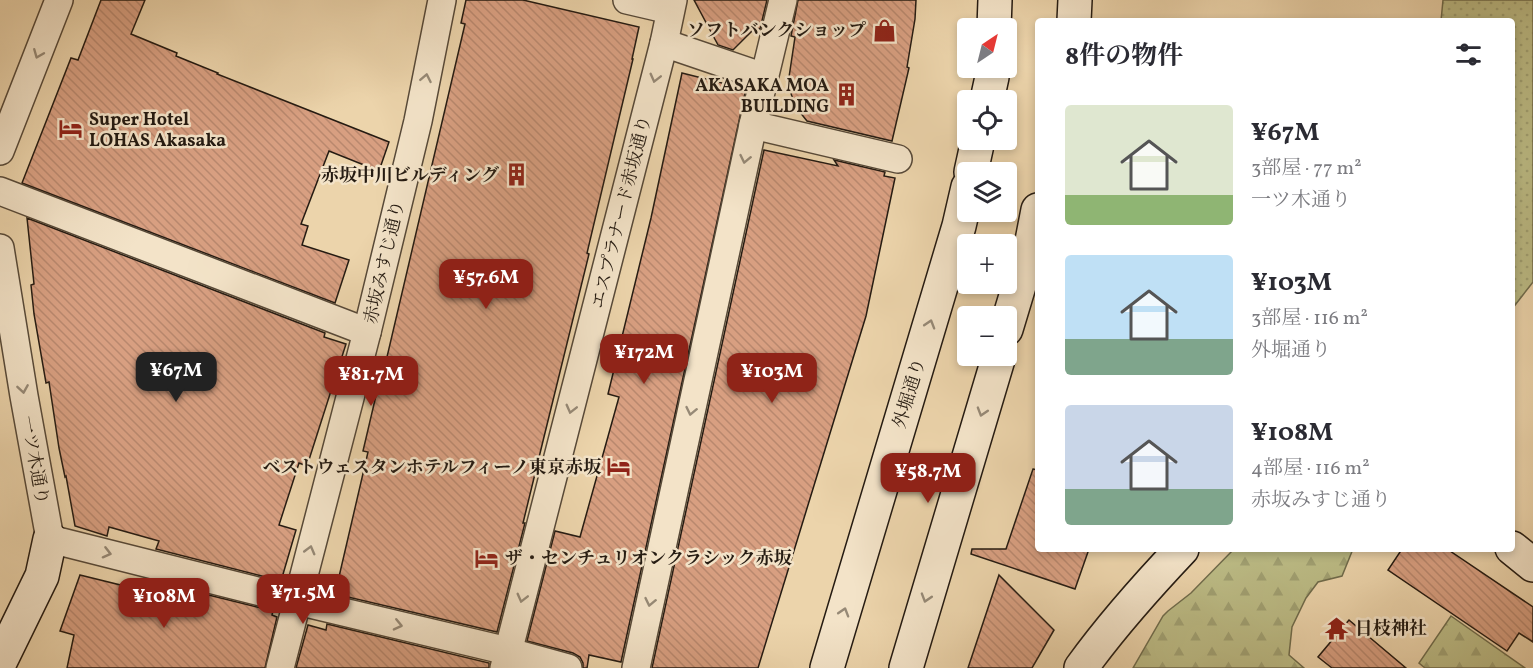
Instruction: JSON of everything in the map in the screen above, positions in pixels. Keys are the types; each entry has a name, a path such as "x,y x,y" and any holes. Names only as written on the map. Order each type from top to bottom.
{"main road":[{"path":"994,18 995,0"},
{"path":"1074,18 1075,0"},
{"name":"外堀通り","path":"827,668 960,222"},
{"path":"1013,306 1035,225"},
{"path":"906,668 996,366"},
{"name":"一ツ木通り","path":"0,662 42,576 50,539"},
{"path":"1515,550 1533,565"},
{"path":"1081,668 1138,595 1179,552"}],"street":[{"path":"0,152 59,0"},
{"name":"赤坂みすじ通り","path":"280,668 367,332 414,135 442,0"},
{"path":"627,0 671,5"},
{"path":"636,668 753,125 783,0"},
{"name":"エスプラナード赤坂通り","path":"507,660 664,43 671,5"},
{"path":"664,43 764,77"},
{"path":"753,125 898,159"},
{"path":"0,191 367,332"},
{"name":"一ツ木通り","path":"0,248 50,539"},
{"path":"50,539 297,601 507,660 568,668"}],"green space":[{"path":"1443,0 1533,0 1533,282 1515,305 1515,18 1441,18"},
{"path":"1231,552 1352,552 1342,576 1318,582 1306,598 1292,627 1289,655 1304,668 1133,668 1163,616 1191,593"},
{"path":"1451,616 1525,668 1425,668 1419,663"}],"building":[{"path":"101,0 145,0 131,34 177,53 176,56 217,74 389,142 379,171 329,151 301,224 308,226 302,245 349,260 335,303 22,183 71,58 78,60"},
{"path":"466,0 523,0 639,27 587,253 589,254 497,632 335,594 368,452 363,451 465,24 461,23"},
{"path":"694,0 767,0 760,29 755,28 733,50 718,45"},
{"path":"798,0 916,0 907,67 909,68 892,141 807,121 795,106 788,84 795,37 791,36"},
{"path":"682,73 746,89 621,662 589,655 587,668 583,668 580,657 573,653 527,641 555,531 580,537 619,397 608,394 651,218"},
{"path":"764,150 838,166 834,160 885,172 884,176 895,178 866,316 758,668 652,668"},
{"path":"27,218 325,333 324,337 346,344 307,466 299,463 279,525 296,530 281,581 156,549 159,541 109,527 107,536 75,526 59,448 49,382 46,383 34,314 31,285 34,284"},
{"path":"1033,469 1035,469 1035,552 1088,552 1075,589 971,554 972,549 1006,549"},
{"path":"1400,552 1451,552 1533,607 1533,642 1519,633 1507,651 1388,570"},
{"path":"80,575 145,591 148,580 273,611 272,615 277,617 265,668 67,668 74,635 60,631"},
{"path":"999,575 1054,630 1032,668 968,668"},
{"path":"1349,620 1406,668 1332,668 1318,657"},
{"path":"327,624 489,663 489,668 296,668 308,625 326,630"}],"place":[{"name":"ソフトバンクショップ","path":"884,30"},
{"name":"AKASAKA MOA BUILDING","path":"847,95"},
{"name":"Super Hotel LOHAS Akasaka","path":"71,129"},
{"name":"赤坂中川ビルディング","path":"517,175"},
{"name":"ベストウェスタンホテルフィーノ東京赤坂","path":"619,467"},
{"name":"ザ・センチュリオンクラシック赤坂","path":"487,558"},
{"name":"日枝神社","path":"1337,628"}]}
